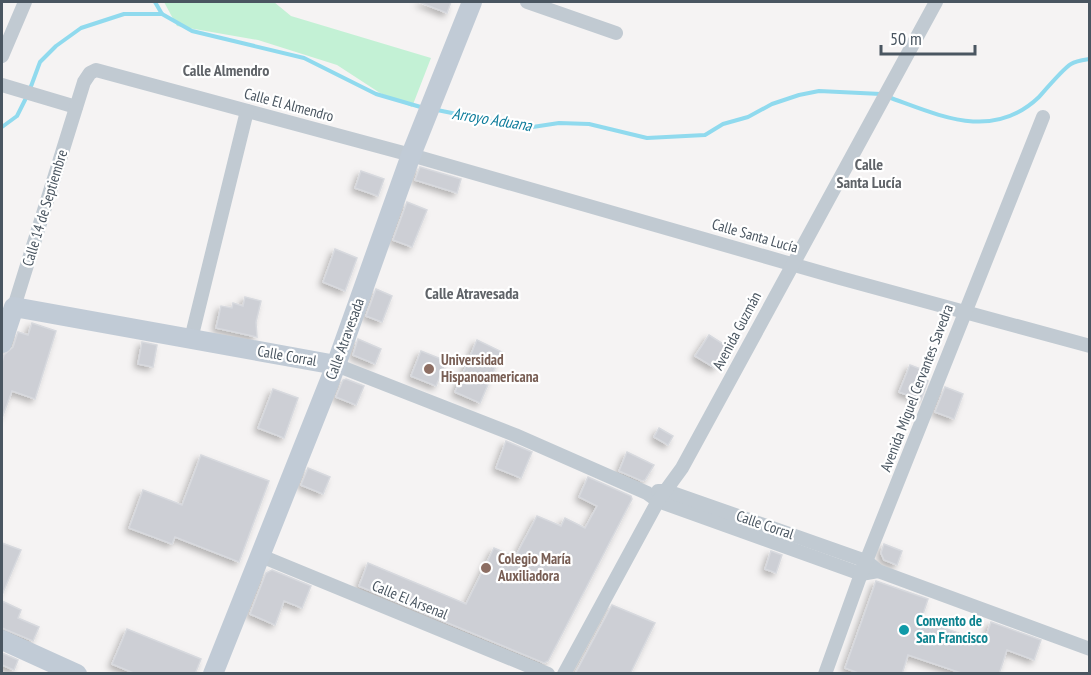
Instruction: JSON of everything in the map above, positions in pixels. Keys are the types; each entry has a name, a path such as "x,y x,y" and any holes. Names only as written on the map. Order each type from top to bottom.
{"street":[{"path":"2,56 25,2"},
{"name":"Calle Atravesada","path":"213,674 336,364 411,155 472,2"},
{"path":"527,2 616,33"},
{"name":"Avenida Guzmán","path":"564,674 657,495 682,468 936,2"},
{"name":"Calle El Almendro","path":"90,73 96,70 411,155"},
{"name":"Calle 14 de Septiembre","path":"2,339 76,107 90,73"},
{"path":"2,85 76,107"},
{"path":"191,339 247,111"},
{"name":"Avenida Miguel Cervantes Savedra","path":"825,674 864,567 1043,117"},
{"name":"Calle Santa Lucía","path":"411,155 1089,346"},
{"name":"Calle Corral","path":"14,307 336,364 515,435 657,495 878,571 1089,649"},
{"name":"Calle El Arsenal","path":"261,556 548,674"},
{"path":"2,640 76,674"}],"green space":[{"path":"164,2 274,2 291,16 431,58 412,107 380,93 337,65 258,40 177,26"}],"building":[{"path":"419,2 451,2 447,13"},
{"path":"420,167 461,179 457,193 415,180"},
{"path":"361,171 384,179 378,196 355,188"},
{"path":"407,202 427,210 412,247 393,240"},
{"path":"335,249 357,258 345,291 323,282"},
{"path":"376,289 392,296 382,322 366,316"},
{"path":"245,297 261,301 256,322 257,337 216,328 221,306 232,308 233,303 243,306"},
{"path":"32,323 56,331 35,399 12,391 2,418 4,355 13,347 18,332 28,335"},
{"path":"709,335 728,347 715,368 695,356"},
{"path":"358,339 381,349 375,364 353,355"},
{"path":"477,340 502,352 480,403 455,392"},
{"path":"142,342 157,345 153,367 138,364"},
{"name":"Universidad Hispanoamericana","path":"421,351 446,361 436,386 411,376"},
{"path":"910,365 926,371 923,379 928,381 921,400 899,392"},
{"path":"343,380 364,386 356,405 336,397"},
{"path":"945,387 963,394 954,419 935,412"},
{"path":"273,389 298,398 284,438 258,428"},
{"path":"659,428 673,436 668,445 654,437"},
{"path":"506,441 532,452 521,478 496,468"},
{"path":"627,452 654,465 645,480 642,481 619,471"},
{"path":"201,455 269,481 239,562 175,537 172,544 129,528 143,490 182,505"},
{"path":"308,468 330,477 323,494 301,485"},
{"path":"588,477 631,496 632,499 548,661 544,663 359,586 368,563 466,604 494,548 515,557 537,516 561,526 565,518 585,528 597,506 579,497"},
{"path":"2,543 21,550 2,595"},
{"path":"884,544 902,551 897,565 884,560 881,553"},
{"path":"771,551 782,555 776,573 765,569"},
{"path":"272,570 311,586 302,608 284,601 275,625 250,614 266,573"},
{"name":"Convento de San Francisco","path":"876,581 928,599 921,620 984,642 991,622 1041,640 1034,660 1007,650 999,674 964,674 908,655 902,674 861,674 845,668"},
{"path":"2,601 21,610 18,618 39,627 33,641 2,628"},
{"path":"612,605 655,623 630,674 575,674"},
{"path":"127,629 201,659 195,674 136,674 112,664"},
{"path":"2,653 18,660 14,670 2,665"}],"waterway":[{"path":"155,2 162,14"},
{"name":"Arroyo Aduana","path":"30,89 40,62 56,46 81,28 124,14 162,14 192,31 304,58 376,94 424,108"},
{"name":"Arroyo Aduana","path":"888,97 926,111 965,121 984,122 1003,119 1021,111 1039,97 1071,64 1090,59"},
{"name":"Arroyo Aduana","path":"437,110 526,128 559,123 589,124 647,138 705,135 723,124 748,117 772,104 819,91 881,94"},
{"name":"Arroyo Aduana","path":"2,127 17,116 27,96"}],"place":[{"name":"Universidad Hispanoamericana","path":"429,369"},
{"name":"Colegio María Auxiliadora","path":"486,568"},
{"name":"Convento de San Francisco","path":"904,630"}],"district":[{"name":"Calle Almendro","path":"226,70"},
{"name":"Calle Santa Lucía","path":"869,173"},
{"name":"Calle Atravesada","path":"472,293"}]}
